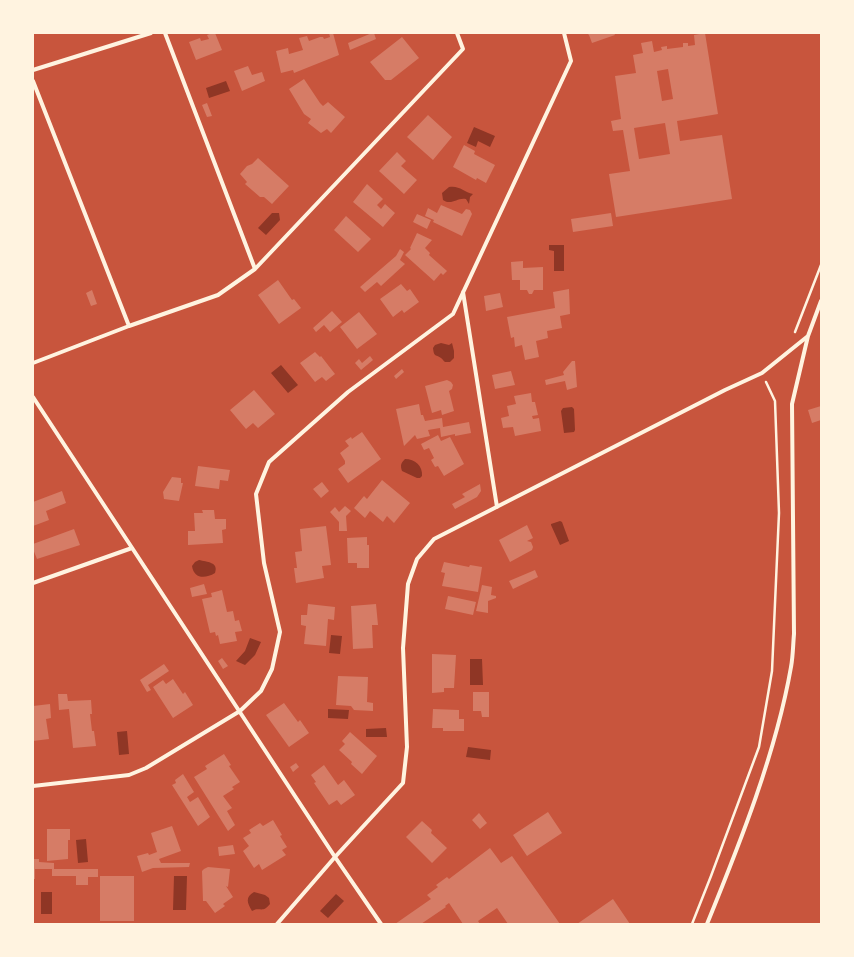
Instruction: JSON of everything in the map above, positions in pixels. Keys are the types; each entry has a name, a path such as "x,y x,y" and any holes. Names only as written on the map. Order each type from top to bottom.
{"street":[{"path":"33,70 151,33"},
{"path":"165,33 255,269"},
{"path":"33,364 129,326 218,295 255,269 463,49 457,33"},
{"path":"33,786 129,775 146,768 240,711 261,691 272,668 280,632 264,563 256,494 269,462 348,392 453,314 572,61 564,33"},
{"path":"33,81 129,326"},
{"path":"463,292 498,507"},
{"path":"707,924 727,875 762,775 776,730 791,667 794,634 792,404 808,336 821,301"},
{"path":"277,924 335,857 403,784 406,747 403,648 408,584 417,559 434,539 725,390 762,373 808,336"},
{"path":"33,397 335,857 382,924"},
{"path":"33,583 132,548"}],"path":[{"path":"794,336 821,265"},
{"path":"692,924 759,747 772,671 779,513 775,401 762,373"}],"shaded area":[{"path":"226,81 230,91 209,98 206,88"},
{"path":"474,127 495,136 490,147 478,141 476,147 467,143"},
{"path":"449,187 459,188 473,194 470,197 469,204 466,199 460,199 452,202 446,202 443,200 442,193"},
{"path":"272,213 279,213 280,220 266,235 258,228"},
{"path":"549,245 564,245 564,271 554,271 554,251 549,250"},
{"path":"441,343 449,345 452,343 454,358 450,362 445,362 442,358 434,354 433,348 435,345"},
{"path":"281,365 298,385 288,393 271,373"},
{"path":"572,407 574,409 575,430 574,432 564,433 561,411 563,408"},
{"path":"405,459 412,460 420,466 422,476 420,478 402,471 401,464"},
{"path":"560,521 562,522 569,541 560,545 551,524"},
{"path":"199,560 212,563 216,569 215,573 204,577 198,576 193,570 192,566"},
{"path":"331,635 342,636 340,654 329,653"},
{"path":"250,638 261,642 255,655 245,665 236,661 245,651"},
{"path":"470,659 482,659 483,685 470,685"},
{"path":"328,709 349,710 348,719 328,718"},
{"path":"386,728 387,737 366,737 366,729"},
{"path":"127,731 129,754 119,755 117,732"},
{"path":"468,747 491,750 490,760 466,757"},
{"path":"86,839 88,862 78,863 76,840"},
{"path":"174,876 187,876 186,910 173,910"},
{"path":"41,892 52,892 52,914 41,914"},
{"path":"254,892 265,895 269,898 270,904 265,909 257,909 252,911 248,898"},
{"path":"336,894 344,901 328,918 320,911"}],"building":[{"path":"215,33 222,50 196,60 189,42 200,38 201,41 209,39 207,35"},
{"path":"329,33 333,33 339,55 294,73 293,70 281,73 276,51 288,48 289,54 303,50 299,38 307,36 309,41 320,37 323,37 324,39 330,37"},
{"path":"374,33 376,39 350,50 348,43"},
{"path":"587,33 614,33 615,35 592,43"},
{"path":"705,33 718,114 677,121 680,141 722,135 732,199 616,217 609,174 630,171 623,130 613,131 611,121 621,119 615,76 636,73 633,55 643,53 641,43 652,41 654,52 662,50 661,47 667,46 667,49 683,47 683,43 688,43 688,46 695,45 694,35","holes":["668,69 673,99 662,101 657,71","665,123 670,154 639,159 634,128"]},
{"path":"402,37 419,58 391,80 385,80 370,62"},
{"path":"248,66 252,75 262,72 265,81 242,91 234,71"},
{"path":"304,79 323,106 328,102 345,117 331,133 327,129 321,133 308,123 311,119 304,114 289,89"},
{"path":"207,103 212,116 207,117 202,105"},
{"path":"428,115 452,137 433,160 407,137"},
{"path":"464,145 475,151 474,154 495,165 486,183 477,178 476,180 453,167"},
{"path":"397,152 406,161 401,166 417,180 404,194 379,171"},
{"path":"258,158 289,186 272,204 264,197 260,197 245,184 247,182 240,174 247,166 252,164"},
{"path":"367,184 383,199 377,205 381,209 385,204 395,213 383,227 353,202"},
{"path":"441,205 462,214 466,209 470,210 472,214 462,236 433,222 434,220 425,216 428,208 437,213"},
{"path":"611,213 613,226 573,232 571,219"},
{"path":"417,214 431,220 427,229 413,222"},
{"path":"346,216 371,239 358,252 334,230"},
{"path":"417,233 432,240 425,248 430,253 429,255 447,271 443,275 441,273 434,281 405,255 411,249 410,248"},
{"path":"400,249 404,252 400,260 405,264 381,286 377,282 365,292 360,287 396,256"},
{"path":"523,261 523,268 543,267 543,290 534,290 532,294 529,294 527,290 520,290 520,280 512,280 511,262"},
{"path":"278,280 292,300 294,299 301,308 279,324 258,295"},
{"path":"401,284 407,291 410,289 419,302 404,313 402,310 393,317 380,299"},
{"path":"569,289 570,314 560,316 562,328 547,331 548,338 536,341 539,357 525,360 522,345 515,347 514,337 511,338 507,317 555,308 553,292"},
{"path":"92,290 97,304 91,306 86,293"},
{"path":"500,293 503,307 486,311 484,296"},
{"path":"332,311 342,322 330,332 324,325 316,332 313,328"},
{"path":"359,312 377,334 357,349 340,327"},
{"path":"315,352 320,357 321,356 335,374 326,381 322,377 315,382 300,363"},
{"path":"370,356 373,360 361,370 355,363 359,359 362,363"},
{"path":"572,361 575,361 577,387 567,390 565,381 546,385 545,380 564,375 563,372"},
{"path":"402,369 404,372 396,379 394,376"},
{"path":"511,371 515,385 495,389 492,375"},
{"path":"447,380 453,385 452,389 449,391 454,411 442,415 441,410 432,413 425,386"},
{"path":"254,390 275,414 258,428 253,423 246,429 230,410"},
{"path":"531,393 532,402 535,402 538,415 532,416 533,419 539,418 541,431 515,436 513,427 503,428 501,418 509,416 507,406 516,404 514,396"},
{"path":"419,404 421,415 423,415 425,421 442,418 443,427 469,422 471,433 441,437 440,428 428,430 430,436 417,439 415,435 404,446 396,409"},
{"path":"821,406 821,420 812,423 808,410"},
{"path":"362,432 381,459 348,483 338,469 345,464 345,461 340,453 349,446 345,441 351,437 352,439"},
{"path":"438,435 441,441 450,437 464,464 444,476 438,466 435,467 431,460 434,458 429,448 424,450 421,444"},
{"path":"198,466 230,470 228,481 220,480 219,489 195,486"},
{"path":"172,477 181,478 181,483 183,483 179,501 164,499 163,492"},
{"path":"382,480 410,503 394,523 387,516 383,522 370,511 365,518 354,508 364,496 367,499"},
{"path":"322,482 329,491 321,498 313,489"},
{"path":"480,484 481,491 477,497 455,509 452,504 465,497 462,494"},
{"path":"62,491 66,503 46,511 49,520 33,526 33,502"},
{"path":"345,506 351,511 346,516 347,531 339,531 339,522 330,512 335,507 339,512"},
{"path":"202,510 214,510 215,519 226,519 226,529 222,530 223,543 188,545 188,531 195,531 194,513 203,513"},
{"path":"527,525 533,538 527,541 531,542 533,547 532,550 510,562 499,540"},
{"path":"326,526 331,565 322,566 324,578 296,583 294,568 297,568 295,552 302,551 300,529"},
{"path":"74,529 80,545 37,559 33,549 33,544"},
{"path":"367,537 367,545 369,545 369,568 357,568 357,563 348,563 347,538"},
{"path":"444,562 469,567 470,565 482,567 478,592 442,586 445,573 441,572"},
{"path":"535,570 538,577 513,589 509,581"},
{"path":"204,584 207,594 192,597 190,588"},
{"path":"482,585 492,587 491,595 496,596 496,598 488,601 488,613 476,611"},
{"path":"222,590 227,612 233,611 235,621 239,620 242,631 235,632 237,641 220,644 218,635 216,636 215,632 210,633 202,599 212,597 211,593"},
{"path":"448,596 476,602 473,615 445,609"},
{"path":"308,604 335,607 334,620 328,619 326,646 304,644 306,626 301,625 301,615 307,615"},
{"path":"376,604 378,625 372,625 373,648 353,649 351,606"},
{"path":"432,654 456,655 454,688 444,688 444,692 432,693"},
{"path":"222,658 228,666 223,669 218,661"},
{"path":"164,664 169,671 148,685 151,690 147,692 140,680"},
{"path":"338,676 368,677 367,702 373,703 373,711 354,710 351,706 336,705"},
{"path":"173,679 183,694 185,692 193,705 173,718 153,687 163,680 166,684"},
{"path":"473,692 489,692 489,717 482,717 481,711 473,711"},
{"path":"58,694 67,694 68,701 91,700 92,714 90,714 96,746 73,748 69,709 59,710"},
{"path":"284,703 298,722 300,720 309,733 289,747 266,715"},
{"path":"50,704 51,718 46,719 49,739 33,741 33,706"},
{"path":"433,709 459,710 459,719 464,719 464,731 443,731 443,728 432,728"},
{"path":"350,732 377,756 362,774 339,750 345,744 342,741"},
{"path":"224,754 231,765 229,766 240,782 232,787 234,789 223,796 232,808 227,811 235,825 228,831 194,777 207,769 205,766"},
{"path":"296,763 299,767 293,772 290,767"},
{"path":"324,765 338,785 344,780 355,795 341,805 337,800 329,805 314,783 316,782 311,775"},
{"path":"183,774 194,792 187,797 190,802 198,797 210,817 198,826 172,785 176,783 175,780"},
{"path":"548,812 562,833 527,856 513,835"},
{"path":"479,813 487,823 480,829 472,820"},
{"path":"273,820 287,847 282,850 286,855 262,870 259,864 254,868 243,851 249,846 243,838 251,833 249,830 260,823 263,826"},
{"path":"422,821 432,830 431,833 447,848 432,863 406,837"},
{"path":"172,826 181,851 159,859 161,863 190,863 189,867 153,868 142,872 137,856 148,853 149,855 157,852 151,833"},
{"path":"47,829 70,829 70,840 68,840 68,859 47,861"},
{"path":"233,845 235,854 219,856 218,847"},
{"path":"490,848 501,863 512,856 560,924 508,924 497,908 478,921 480,924 463,924 449,903 445,906 446,907 421,924 395,924 431,899 427,895 438,887 436,885 447,877 449,879"},
{"path":"33,859 39,859 39,862 54,863 54,869 98,869 98,877 88,877 88,885 76,885 76,876 52,876 52,869 35,869 35,879 33,879"},
{"path":"208,867 230,869 228,887 226,886 233,897 223,904 225,906 215,913 206,901 203,901 202,871"},
{"path":"100,876 134,876 134,921 100,921"},
{"path":"613,899 630,924 577,924"}]}
